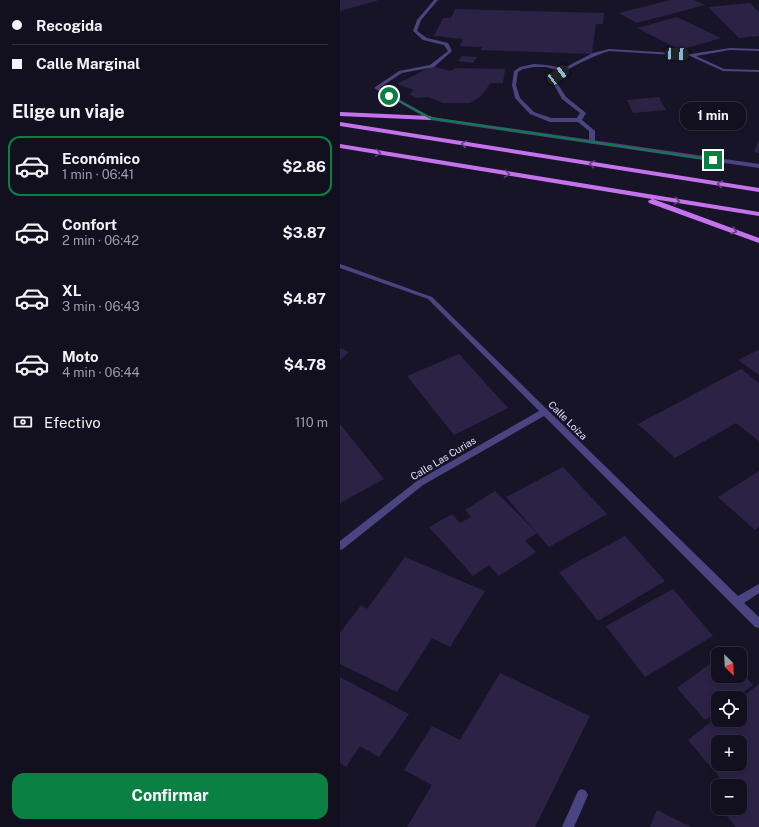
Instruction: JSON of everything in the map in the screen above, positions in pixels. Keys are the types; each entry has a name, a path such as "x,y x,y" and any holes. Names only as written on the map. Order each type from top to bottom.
{"main road":[{"path":"340,114 430,118"},
{"path":"340,124 759,190"},
{"path":"340,146 759,214"},
{"path":"632,194 759,241"}],"street":[{"path":"436,0 419,20 415,31 425,39 446,44 450,51 432,66 401,72 376,88 430,118 759,166"},
{"path":"579,120 583,113 564,98 555,83 558,75 595,54 609,50 691,55 730,49 759,50"},
{"path":"691,55 723,70 759,71"},
{"path":"565,70 540,64 522,67 516,72 514,85 518,98 532,112 550,120 579,120 592,131 592,142"},
{"name":"Calle Loíza","path":"340,266 430,298 759,624"},
{"name":"Calle Las Curias","path":"340,546 420,483 544,412"},
{"path":"737,602 759,588"},
{"path":"568,827 582,795"}],"building":[{"path":"340,0 379,0 340,11"},
{"path":"670,0 694,0 705,5 637,23 619,13"},
{"path":"750,3 759,12 759,36 739,38 708,7"},
{"path":"455,9 604,13 603,24 596,24 592,54 481,50 482,47 460,46 463,39 434,36 443,18 451,18"},
{"path":"677,17 721,38 680,50 637,28"},
{"path":"462,56 477,57 473,63 458,61"},
{"path":"432,66 450,71 456,68 505,69 503,83 491,83 480,97 470,103 443,103 428,97 416,98 410,94 414,90 397,84"},
{"path":"659,97 666,110 633,113 627,100"},
{"path":"697,121 720,122 719,128 697,126"},
{"path":"759,139 759,153 754,152"},
{"path":"340,348 349,352 340,360"},
{"path":"759,350 759,375 738,360"},
{"path":"459,354 508,408 454,435 407,376"},
{"path":"741,369 759,383 759,441 736,423 675,458 638,424"},
{"path":"340,424 384,479 340,503"},
{"path":"563,467 607,514 549,547 506,497"},
{"path":"759,471 759,527 755,530 718,497"},
{"path":"495,491 537,533 525,541 536,552 499,576 489,565 473,576 429,527 452,514 460,523 471,517 465,510"},
{"path":"625,536 665,581 598,621 559,572"},
{"path":"405,557 485,591 450,647 432,638 397,692 340,664 340,633 361,605 367,609"},
{"path":"673,589 713,636 645,677 606,626"},
{"path":"711,663 711,683 747,683 747,679 753,685 745,691 711,691 711,716 705,720 677,688"},
{"path":"500,673 590,716 535,827 407,827 432,785 404,770 432,726 460,740"},
{"path":"340,677 409,714 379,757 360,746 346,767 340,763"},
{"path":"759,684 759,827 736,827 726,815 747,815 747,779 721,779 714,771 747,771 747,735 711,735 711,767 688,740 711,722 711,727 747,727 747,693"},
{"path":"657,810 691,827 650,827"}],"route":[{"path":"389,96 430,118 713,160"}]}
